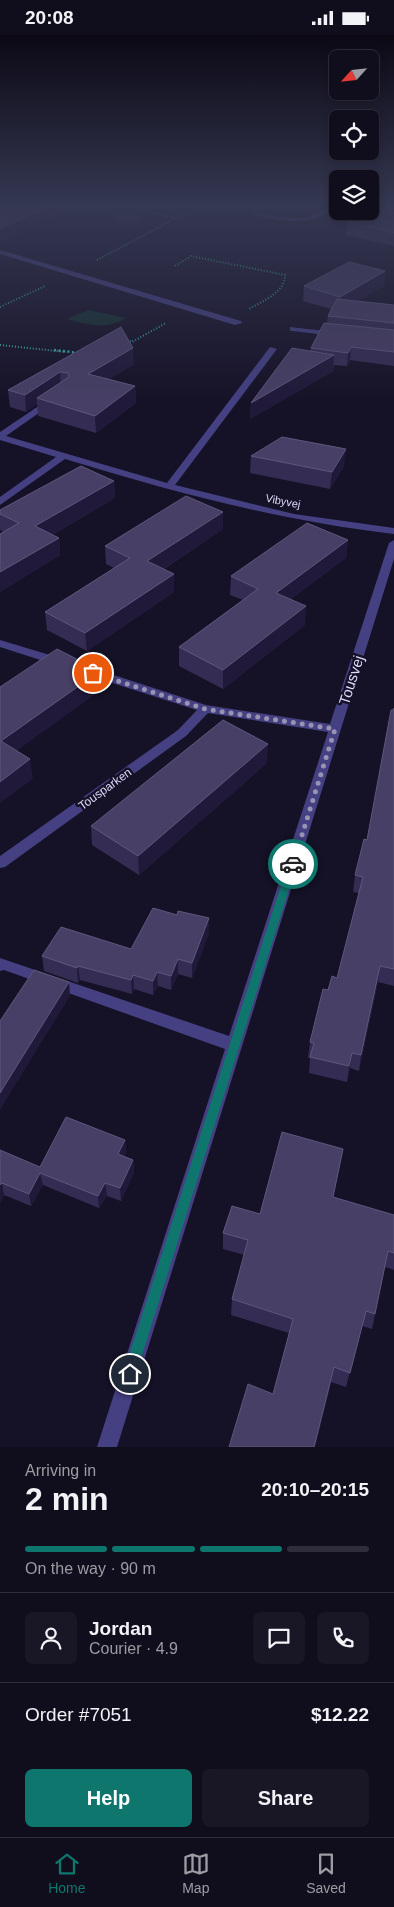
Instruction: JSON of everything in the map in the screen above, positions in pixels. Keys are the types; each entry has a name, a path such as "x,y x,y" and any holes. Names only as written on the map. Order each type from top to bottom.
{"street":[{"path":"66,273 238,323"},
{"path":"294,329 339,334"},
{"path":"169,487 273,349"},
{"path":"0,437 57,397"},
{"name":"Vibyvej","path":"0,437 169,487 248,506 323,521 394,531"},
{"path":"0,502 63,456"},
{"name":"Tousvej","path":"107,1447 394,543"},
{"path":"0,643 205,709 335,729"},
{"name":"Tousparken","path":"0,863 182,733 205,709"},
{"path":"0,965 2,963 235,1045"}],"path":[{"path":"229,321 276,293 285,281 285,275 275,273"},
{"path":"0,307 70,274"},
{"path":"120,344 126,340 132,342 190,309"},
{"path":"0,345 82,353"}],"green space":[{"path":"89,310 126,318 119,322 105,325 67,319"}],"building":[{"path":"329,273 382,273 340,297 304,286"},
{"path":"337,299 394,305 394,323 328,316"},
{"path":"324,323 394,330 394,352 351,347 348,353 311,348"},
{"path":"121,327 133,348 88,374 135,386 95,416 37,398 69,377 68,373 60,372 25,395 8,390"},
{"path":"292,348 334,355 251,403"},
{"path":"282,437 346,449 332,472 251,456"},
{"path":"81,466 114,481 35,526 59,538 0,572 0,534 19,523 0,514 0,510"},
{"path":"186,496 223,512 147,561 174,574 85,633 45,612 130,558 105,546"},
{"path":"307,523 348,540 276,593 306,606 223,670 179,647 258,589 231,576"},
{"path":"57,649 100,671 1,741 30,759 0,782 0,687"},
{"path":"394,708 394,969 380,966 361,1055 352,1053 349,1066 310,1057 314,1043 310,1042 323,989 328,990 332,976 337,978 363,877 355,875 364,839 367,840 391,710"},
{"path":"223,720 268,744 138,856 91,826"},
{"path":"153,908 177,915 178,911 209,918 192,963 178,959 171,976 157,972 153,981 133,975 131,980 78,966 77,968 42,956 61,927 131,949"},
{"path":"34,970 69,982 0,1093 0,1021"},
{"path":"66,1117 125,1140 118,1154 133,1160 120,1188 105,1183 98,1196 40,1173 29,1194 2,1183 0,1185 0,1150 40,1167"},
{"path":"282,1132 343,1149 333,1197 394,1215 394,1253 388,1251 375,1314 366,1311 350,1373 334,1367 314,1447 229,1447 248,1384 273,1394 293,1319 232,1299 248,1240 223,1233 232,1206 260,1214"}],"way so far":[{"path":"93,673 205,709 335,729 293,864"}],"route":[{"path":"130,1374 293,864"}]}
